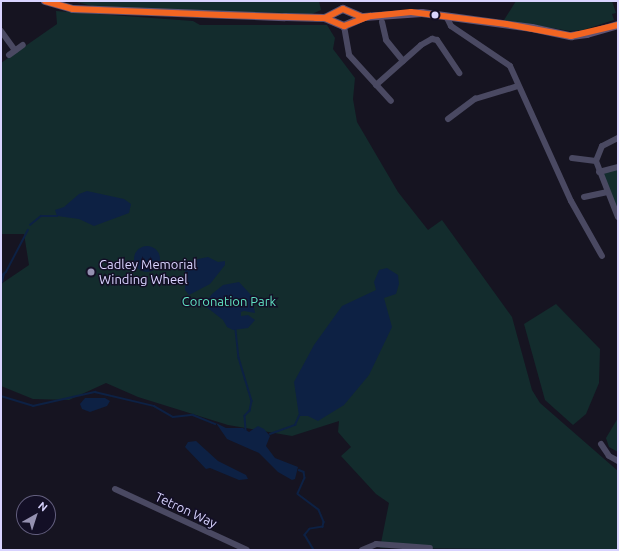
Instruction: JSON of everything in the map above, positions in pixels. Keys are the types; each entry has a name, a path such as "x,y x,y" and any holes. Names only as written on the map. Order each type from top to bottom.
{"main road":[{"path":"45,1 73,9 325,18 343,24 362,17 411,12 532,28 570,36 587,34 618,24"},
{"path":"325,18 343,9 362,17"},
{"path":"343,24 348,12"},
{"path":"335,13 343,24"}],"street":[{"path":"446,16 451,26 505,61 513,72 571,201 602,256"},
{"path":"382,22 386,40 403,61"},
{"path":"343,24 349,55 391,101"},
{"path":"1,31 15,50"},
{"path":"376,85 421,45 432,39 437,40 459,73"},
{"path":"9,55 23,45"},
{"path":"448,119 475,99 518,86"},
{"path":"618,138 602,146 596,161 599,172 618,217"},
{"path":"572,158 596,161"},
{"path":"599,172 618,167"},
{"path":"584,197 607,192"},
{"path":"601,444 609,456 618,461"},
{"name":"Tetron Way","path":"115,489 246,550"},
{"path":"362,550 376,544 430,548"}],"green space":[{"path":"73,1 319,1 321,10 312,14 130,8 92,6"},
{"path":"516,1 612,1 616,13 612,14 614,20 583,30 570,31 504,20"},
{"name":"Coronation Park","path":"56,11 193,21 200,25 327,25 335,38 333,49 355,78 353,99 357,122 398,192 428,230 442,220 512,317 532,390 540,403 618,471 618,550 380,548 389,503 376,494 341,456 351,447 338,432 339,421 292,436 228,425 138,397 106,383 69,400 33,399 1,386 1,284 29,265 24,234 1,234 1,63 57,24"},
{"path":"618,169 618,212 602,172"},
{"path":"556,304 600,349 599,383 586,414 573,425 545,400 524,324"},
{"path":"618,418 618,452 609,447 606,438"}],"water":[{"path":"87,191 124,199 131,204 129,213 94,226 79,219 57,216 55,210 64,207 79,194"},
{"path":"147,246 157,249 160,259 157,269 147,272 137,269 134,259 137,249"},
{"path":"208,257 218,262 225,261 225,265 210,284 189,295 185,290 185,270 193,260"},
{"path":"387,268 398,275 399,284 396,294 384,298 392,327 369,375 344,405 318,421 308,416 299,416 294,382 314,345 342,306 376,290 374,282 379,270"},
{"path":"239,282 251,295 255,313 244,311 241,312 241,316 248,315 255,320 248,328 233,330 227,327 223,320 204,305 212,294 223,285"},
{"path":"85,398 105,398 110,401 107,406 90,412 82,409 80,404"},
{"path":"216,423 226,428 243,428 249,432 258,426 264,429 270,436 266,446 275,458 298,467 295,479 292,480 278,472 259,453 227,439"},
{"path":"196,441 218,461 246,475 248,479 239,480 210,468 206,469 185,447 188,442"}],"waterway":[{"path":"30,225 41,216 57,216"},
{"path":"1,276 6,272 28,230"},
{"path":"2,282 4,274"},
{"path":"236,330 239,358 252,401 250,411 245,416 246,430"},
{"path":"1,396 33,406 95,392 154,406 173,417 193,415 215,424"},
{"path":"270,434 295,425 299,416"},
{"path":"299,470 304,472 305,478 298,494 319,510 324,522 323,527 310,529 305,535 314,550"}],"transit line":[{"path":"45,1 73,9 222,15 325,18 343,9 362,17 411,12 506,24 571,36 618,25"},
{"path":"316,18 325,18 344,26 370,16"}],"place":[{"name":"Cadley Memorial Winding Wheel","path":"91,272"}]}
